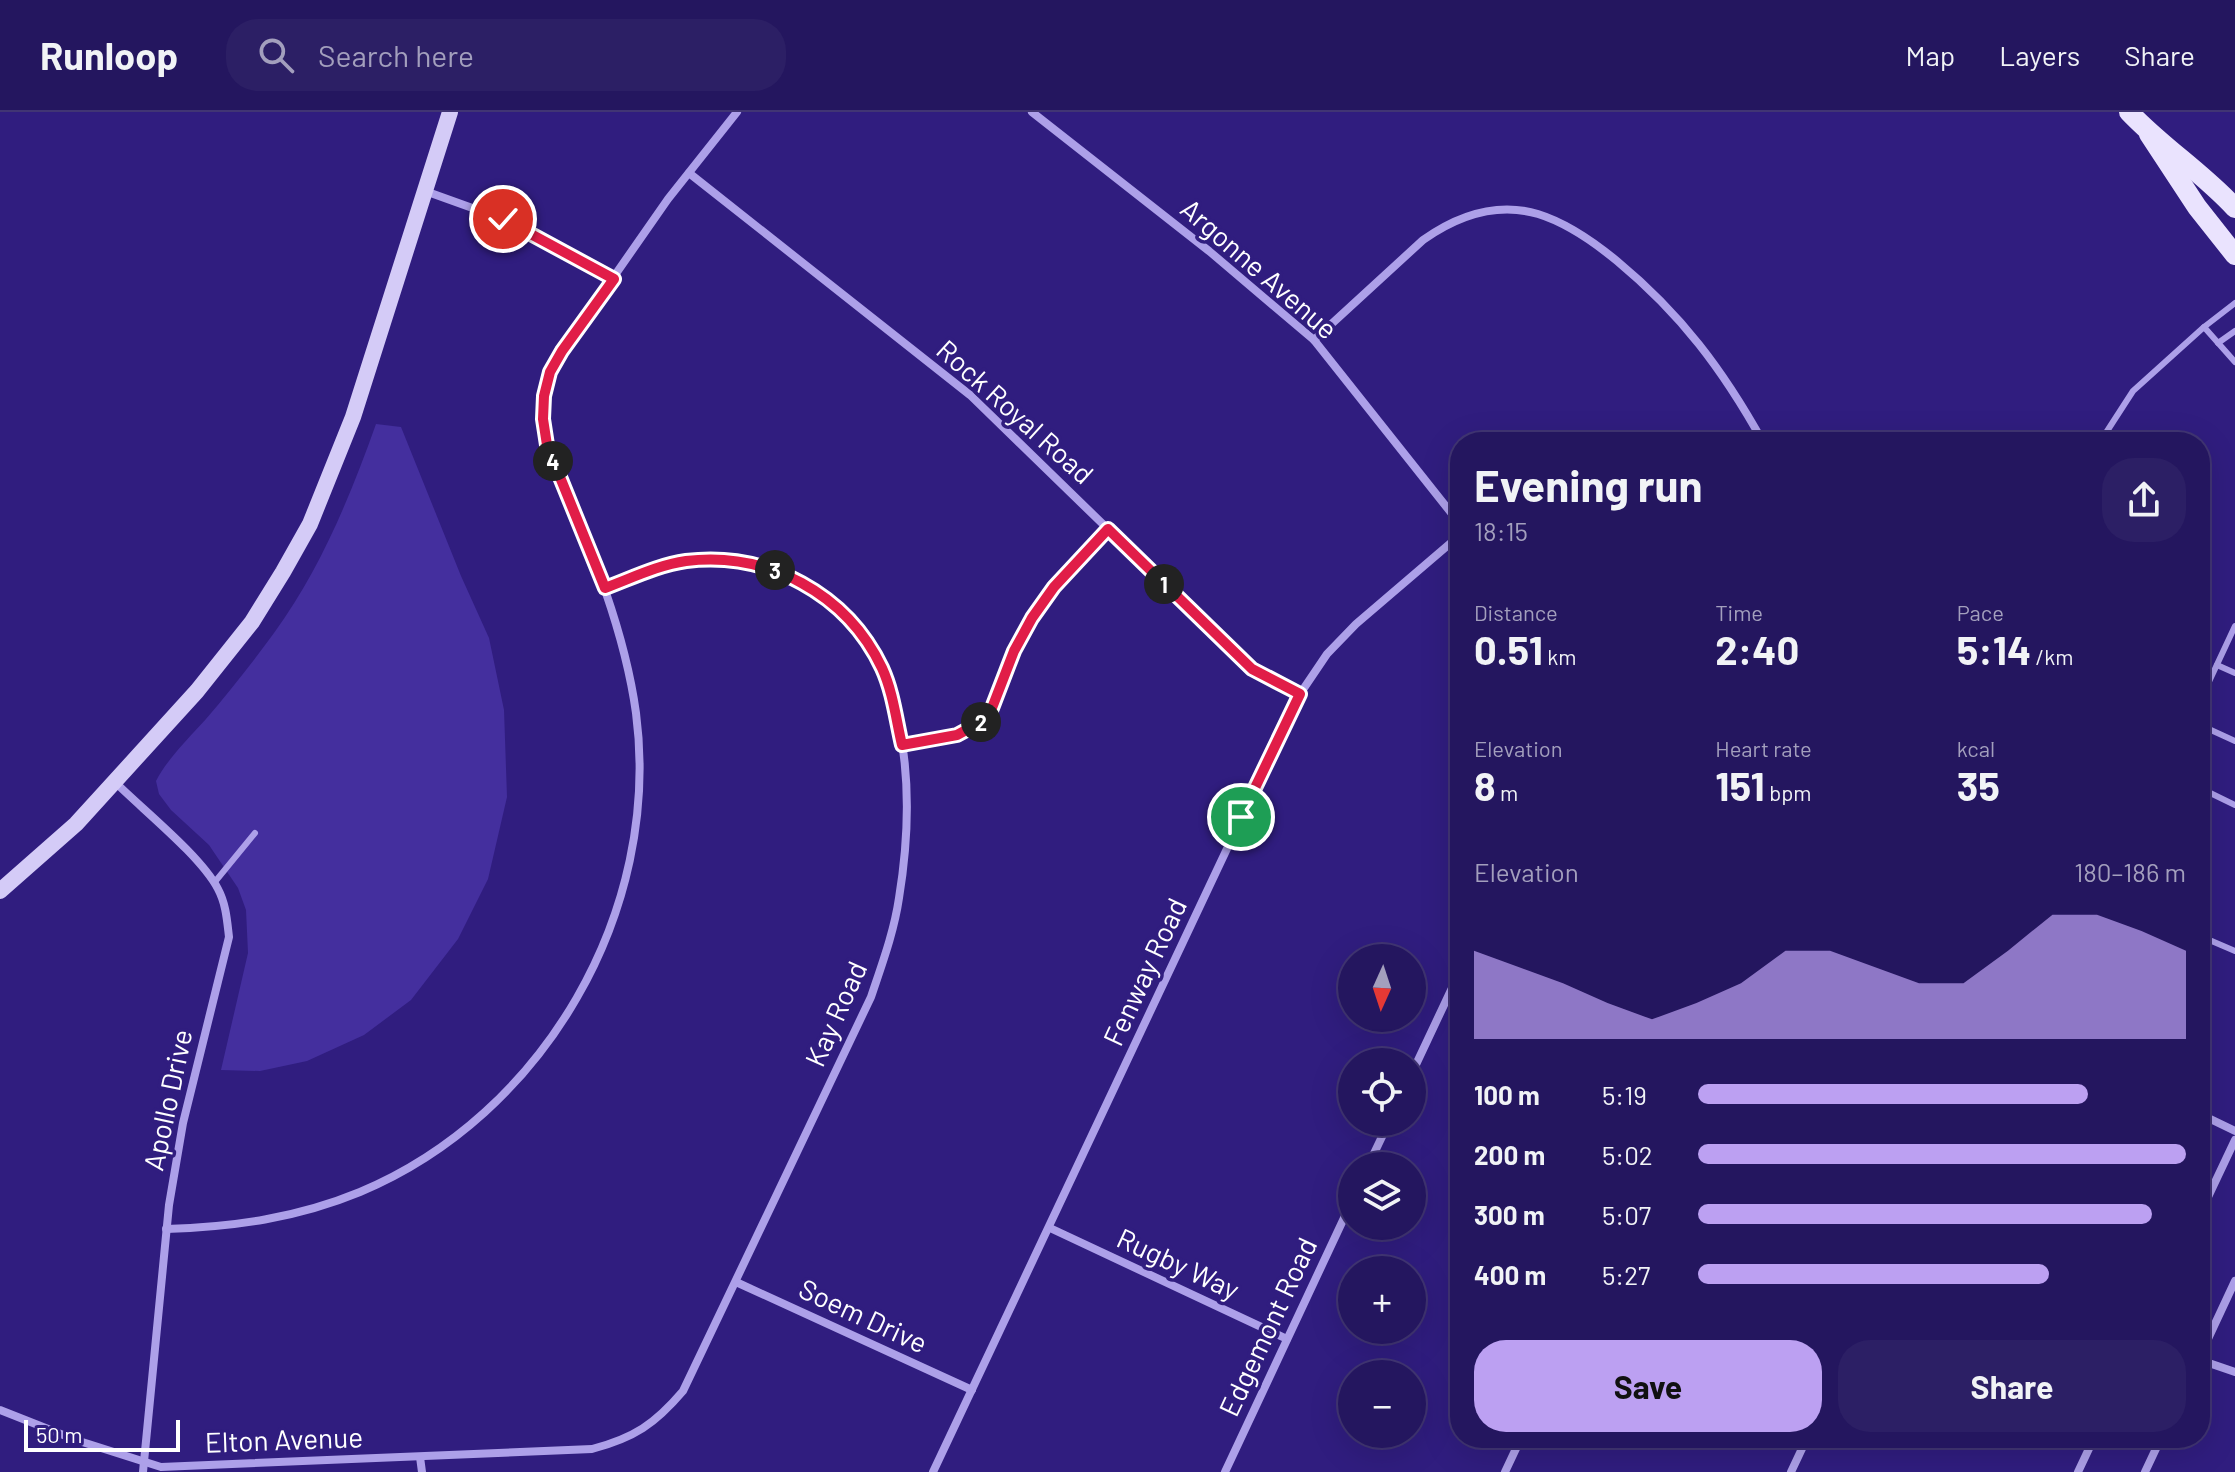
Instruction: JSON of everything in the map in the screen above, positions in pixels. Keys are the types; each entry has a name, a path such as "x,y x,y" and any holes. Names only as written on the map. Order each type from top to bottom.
{"main road":[{"path":"2129,112 2149,134 2217,189 2235,208"},
{"path":"2149,134 2197,207 2235,255"}],"street":[{"path":"0,891 76,824 197,691 252,622 310,524 353,417 450,112"},
{"path":"166,1229 222,1227 270,1220 324,1205 383,1180 446,1144 484,1114 524,1074 558,1029 583,988 604,944 632,852 639,764 636,716 630,676 605,588 547,445 543,419 544,396 550,372 562,351 689,173 737,112"},
{"name":"Argonne Avenue","path":"1032,112 1209,251 1314,340 1450,511"},
{"name":"Rock Royal Road","path":"689,173 970,395 1252,669 1300,694"},
{"path":"425,191 503,219 614,279"},
{"path":"1314,340 1423,240 1443,226 1487,211 1537,213 1563,224 1604,250 1645,284 1711,357 1757,432"},
{"path":"902,745 957,735 981,722 992,708 1014,651 1032,618 1054,587 1108,529"},
{"name":"Fenway Road","path":"933,1472 1300,694 1327,654 1356,624 1450,544"},
{"name":"Kay Road","path":"420,1457 592,1449 619,1442 642,1431 664,1414 683,1391 871,997 899,901 907,809 902,745 892,697 882,669 869,644 849,618 800,581 774,569 743,562 714,559 685,562 657,568 605,588"},
{"name":"Apollo Drive","path":"115,782 207,872 227,912 229,937 183,1123 166,1229 144,1467"},
{"path":"1424,1048 1450,992"},
{"path":"2210,1119 2235,1131"},
{"path":"2210,1193 2235,1140"},
{"name":"Rugby Way","path":"1050,1228 1287,1339"},
{"name":"Edgemont Road","path":"1225,1472 1338,1231"},
{"path":"2210,1336 2235,1281"},
{"name":"Soem Drive","path":"736,1282 972,1390"},
{"path":"2210,1362 2235,1372"},
{"name":"Elton Avenue","path":"0,1410 144,1467 420,1457"},
{"path":"1505,1472 1516,1448"},
{"path":"1791,1472 1802,1448"},
{"path":"2078,1472 2089,1448"},
{"path":"2145,1472 2156,1448"},
{"path":"420,1457 422,1472"}],"lane":[{"path":"2106,432 2133,391 2235,303"},
{"path":"2204,327 2235,362"},
{"path":"2218,343 2235,331"},
{"path":"2210,680 2235,626"},
{"path":"2217,665 2235,673"},
{"path":"2210,730 2235,741"},
{"path":"2210,793 2235,805"},
{"path":"214,883 255,833"},
{"path":"2210,940 2235,951"}],"shaded area":[{"path":"376,424 401,427 489,638 504,710 507,797 488,879 458,939 411,1000 364,1035 307,1061 260,1071 221,1070 248,953 246,910 238,888 209,845 171,810 159,794 156,781 291,609 332,532"}],"route":[{"path":"503,219 614,279 550,372 543,419 547,445 605,588 657,568 714,559 774,569 800,581 849,618 869,644 892,697 902,745 957,735 981,722 992,708 1014,651 1032,618 1054,587 1108,529 1252,669 1300,694 1241,817"}]}
